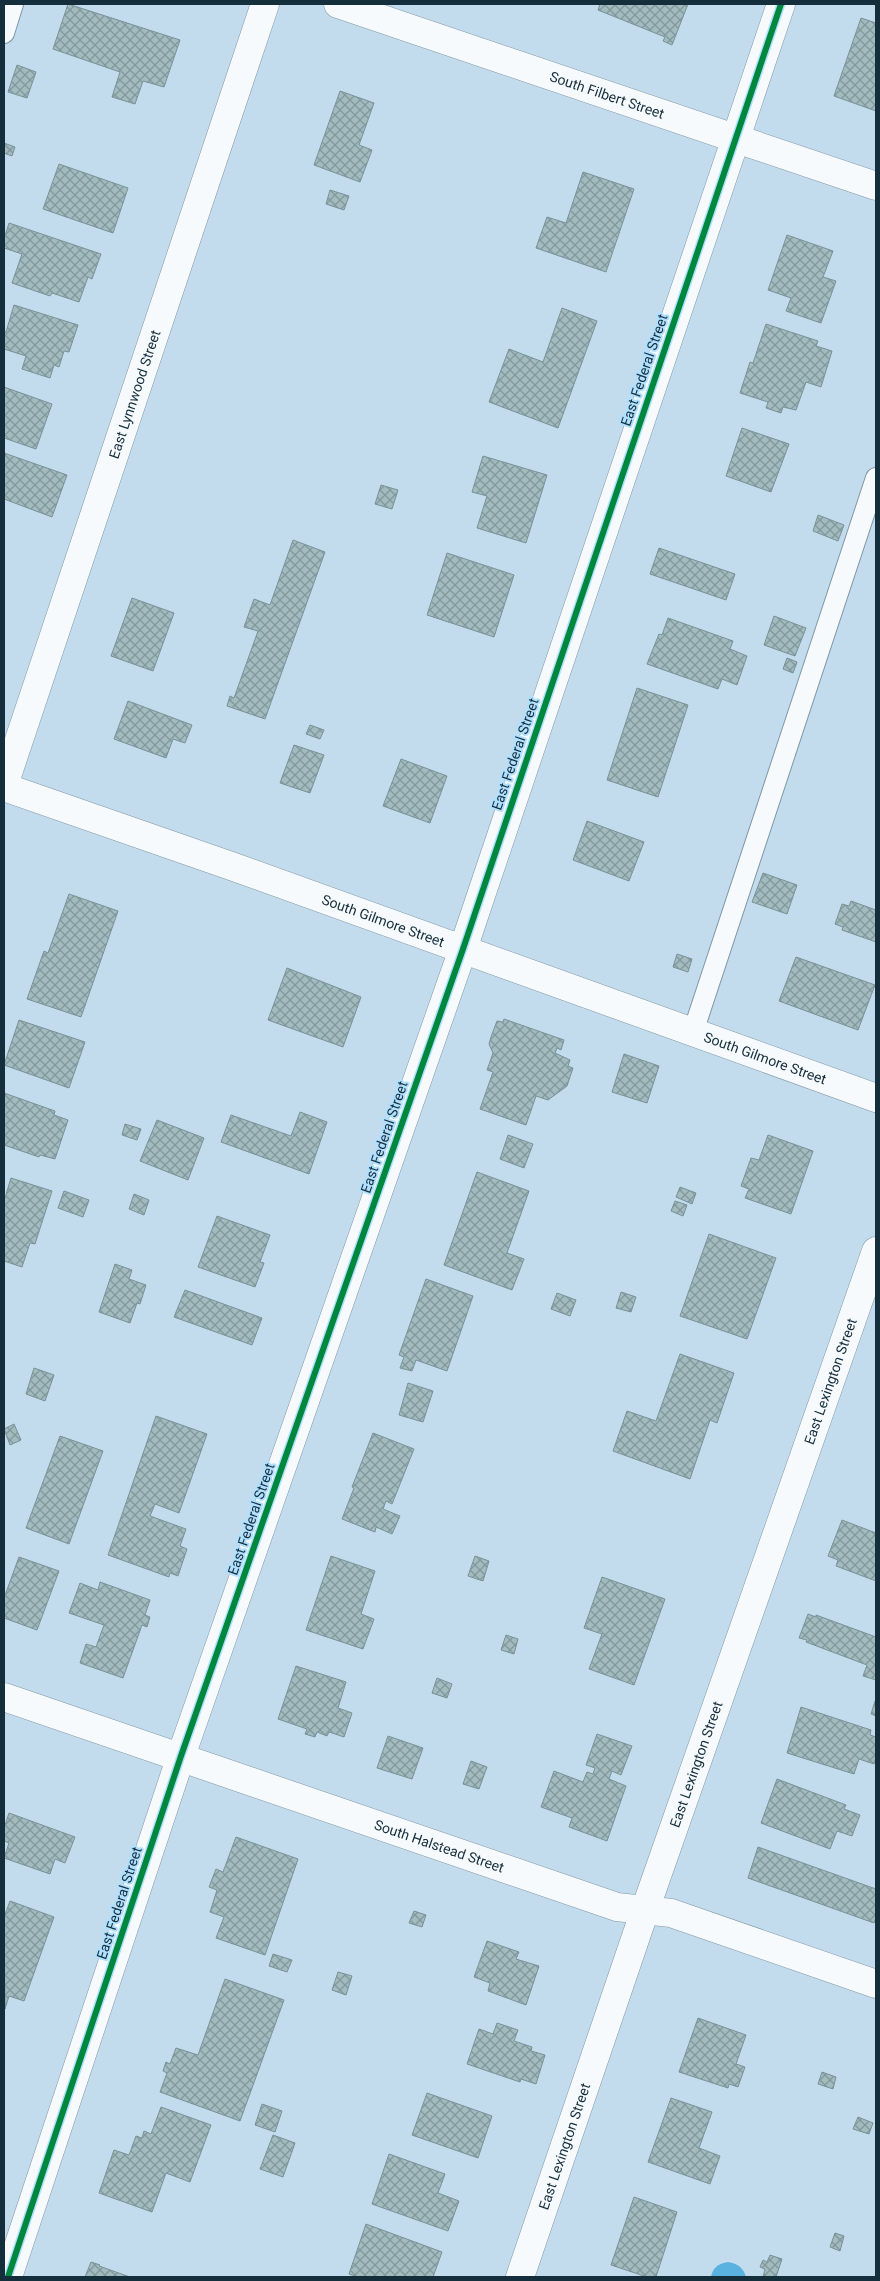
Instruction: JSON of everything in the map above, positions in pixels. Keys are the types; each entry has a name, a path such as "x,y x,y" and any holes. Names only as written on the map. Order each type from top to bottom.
{"street":[{"name":"East Lynnwood Street","path":"4,786 265,4"},
{"name":"South Filbert Street","path":"338,4 876,186"},
{"name":"East Federal Street","path":"8,2277 181,1756 463,949 781,4"},
{"name":"South Gilmore Street","path":"4,786 876,1098"},
{"name":"East Lexington Street","path":"520,2277 645,1910 876,1251"},
{"name":"South Halstead Street","path":"4,1697 181,1756 617,1907 671,1913 876,1984"}],"lane":[{"path":"4,33 13,4"},
{"path":"693,1032 876,478"}],"water":[{"path":"728,2262 740,2266 746,2277 711,2277 716,2266"}],"building":[{"path":"68,4 180,40 164,87 143,81 135,104 112,97 120,72 53,49"},
{"path":"600,4 688,4 672,45 663,41 665,37 598,10"},
{"path":"861,18 876,23 876,111 834,96"},
{"path":"17,65 36,72 27,98 8,92"},
{"path":"340,91 374,103 359,145 372,150 360,182 314,165"},
{"path":"4,143 15,147 12,156 4,153"},
{"path":"59,164 128,188 113,233 43,209"},
{"path":"583,172 634,189 606,272 536,248 547,217 566,223"},
{"path":"330,190 349,196 344,210 326,204"},
{"path":"9,223 101,254 92,279 88,277 79,302 52,293 50,296 12,283 22,254 4,248 4,239"},
{"path":"787,235 833,251 823,277 836,281 821,323 786,311 791,298 768,290"},
{"path":"14,305 78,325 69,352 64,351 59,367 54,365 50,378 22,369 26,356 4,349 4,331 6,332"},
{"path":"562,308 597,321 558,428 489,402 509,349 543,362"},
{"path":"766,324 818,341 816,346 832,351 821,387 806,382 796,410 783,407 781,413 766,408 768,402 740,393 750,362 753,363"},
{"path":"4,387 52,404 36,449 4,438"},
{"path":"742,428 789,444 771,492 726,476"},
{"path":"4,453 67,475 52,517 4,499"},
{"path":"483,456 547,475 526,543 477,528 487,496 472,492"},
{"path":"381,485 398,490 392,509 375,504"},
{"path":"818,515 844,525 838,541 813,531"},
{"path":"293,540 325,552 265,719 227,706 230,696 234,698 258,631 244,627 254,599 270,605"},
{"path":"659,548 735,574 726,600 650,574"},
{"path":"447,553 514,575 494,637 427,615"},
{"path":"132,598 174,613 153,671 111,656"},
{"path":"774,616 806,628 795,656 764,645"},
{"path":"668,618 733,641 730,649 747,656 737,685 722,679 718,689 647,664 659,634 662,635"},
{"path":"787,658 797,662 793,673 783,669"},
{"path":"637,688 688,705 658,797 607,780"},
{"path":"128,701 192,725 185,743 173,739 166,758 114,739"},
{"path":"310,725 324,730 320,739 306,734"},
{"path":"294,745 324,755 310,793 280,783"},
{"path":"401,759 447,776 430,823 383,806"},
{"path":"587,821 644,842 629,881 573,860"},
{"path":"763,873 797,885 787,914 752,902"},
{"path":"69,894 118,911 81,1017 27,999 44,951 48,953"},
{"path":"851,901 876,910 876,942 842,930 843,927 835,924 842,904 849,906"},
{"path":"677,954 692,959 688,972 673,967"},
{"path":"796,957 875,985 858,1030 779,1001"},
{"path":"287,968 361,997 343,1047 268,1020"},
{"path":"504,1019 564,1040 561,1050 557,1048 555,1053 570,1060 568,1066 573,1068 567,1086 548,1100 536,1096 526,1125 480,1109 493,1072 487,1070 493,1053 489,1044 497,1021 503,1022"},
{"path":"19,1020 85,1042 69,1088 4,1065"},
{"path":"624,1054 659,1066 647,1103 612,1092"},
{"path":"4,1093 55,1111 54,1115 68,1120 55,1159 40,1155 39,1157 4,1145"},
{"path":"300,1112 327,1122 309,1174 221,1142 231,1115 291,1136"},
{"path":"157,1120 204,1138 188,1180 140,1161"},
{"path":"125,1124 141,1129 137,1140 122,1135"},
{"path":"508,1135 533,1144 524,1168 500,1159"},
{"path":"768,1135 813,1151 791,1214 745,1198 749,1189 741,1186 751,1158 759,1160"},
{"path":"477,1172 529,1191 507,1253 524,1259 512,1290 444,1265"},
{"path":"11,1178 52,1191 35,1244 30,1243 22,1267 4,1261 4,1201"},
{"path":"680,1187 696,1193 692,1204 676,1197"},
{"path":"64,1191 89,1200 83,1217 58,1208"},
{"path":"134,1194 149,1200 144,1215 129,1209"},
{"path":"675,1201 687,1205 683,1216 671,1211"},
{"path":"217,1216 270,1235 260,1262 264,1263 255,1287 198,1267"},
{"path":"709,1234 776,1258 747,1339 680,1316"},
{"path":"115,1264 132,1270 129,1279 146,1285 140,1304 137,1303 130,1323 99,1312"},
{"path":"426,1279 473,1296 447,1371 416,1360 412,1371 400,1368 404,1357 399,1355"},
{"path":"185,1290 262,1318 252,1345 174,1317"},
{"path":"621,1292 636,1297 631,1312 616,1308"},
{"path":"557,1293 576,1300 570,1316 551,1309"},
{"path":"680,1354 734,1373 717,1423 710,1420 690,1479 613,1451 627,1411 656,1421"},
{"path":"34,1368 54,1375 45,1401 26,1394"},
{"path":"408,1383 433,1391 423,1422 399,1415"},
{"path":"156,1416 207,1434 179,1513 155,1504 150,1516 186,1529 180,1546 187,1549 178,1576 170,1573 169,1577 108,1555"},
{"path":"14,1424 21,1440 10,1445 4,1429"},
{"path":"373,1433 414,1449 392,1504 386,1501 383,1509 400,1516 392,1534 376,1527 375,1532 342,1519"},
{"path":"60,1436 103,1451 69,1544 26,1528"},
{"path":"842,1520 876,1533 876,1581 836,1566 838,1560 828,1556"},
{"path":"331,1556 375,1571 361,1614 374,1619 363,1649 306,1630"},
{"path":"475,1556 489,1561 483,1581 468,1576"},
{"path":"19,1557 59,1571 37,1630 4,1618 4,1598"},
{"path":"602,1577 665,1599 634,1685 589,1669 602,1634 584,1628"},
{"path":"100,1582 150,1600 145,1615 150,1617 147,1627 142,1625 123,1678 80,1663 86,1644 96,1647 104,1625 69,1613 80,1583 98,1590"},
{"path":"808,1614 816,1617 816,1615 876,1637 876,1680 863,1676 867,1665 799,1638"},
{"path":"506,1635 518,1639 514,1654 501,1650"},
{"path":"296,1666 346,1682 338,1708 352,1713 344,1737 329,1732 327,1736 317,1732 315,1737 305,1734 307,1729 278,1719"},
{"path":"437,1678 452,1684 447,1698 432,1693"},
{"path":"876,1701 876,1716 871,1714"},
{"path":"801,1707 871,1730 870,1735 876,1737 874,1764 859,1759 854,1774 787,1753"},
{"path":"597,1734 632,1746 621,1775 612,1771 609,1779 626,1786 607,1841 569,1827 572,1818 541,1807 554,1771 583,1782 587,1772 593,1774 595,1768 586,1765"},
{"path":"388,1736 423,1748 412,1779 377,1768"},
{"path":"471,1761 487,1767 479,1789 463,1784"},
{"path":"777,1779 846,1805 844,1809 860,1815 852,1836 837,1831 830,1849 761,1823"},
{"path":"9,1813 75,1837 65,1863 55,1859 50,1874 4,1858 9,1843 4,1841 4,1828"},
{"path":"236,1837 298,1859 265,1955 216,1938 224,1917 210,1912 217,1890 209,1887 216,1869 223,1872"},
{"path":"758,1847 876,1889 876,1917 874,1923 748,1878"},
{"path":"10,1901 54,1917 24,2001 9,1996 5,2009 4,1917"},
{"path":"414,1911 426,1915 422,1927 409,1923"},
{"path":"487,1941 519,1952 516,1959 539,1966 526,2005 488,1991 490,1983 474,1977"},
{"path":"273,1954 292,1960 287,1972 269,1966"},
{"path":"338,1972 352,1976 346,1995 332,1990"},
{"path":"225,1979 284,2000 240,2121 160,2092 167,2073 163,2071 166,2062 170,2064 176,2048 198,2055"},
{"path":"698,2018 746,2035 736,2064 745,2067 738,2087 729,2084 728,2088 679,2072"},
{"path":"497,2023 518,2030 514,2041 532,2047 531,2051 545,2055 536,2084 521,2079 520,2082 467,2064 479,2029 493,2034"},
{"path":"822,2072 836,2077 833,2089 818,2084"},
{"path":"427,2093 492,2116 478,2158 412,2135"},
{"path":"671,2098 712,2112 699,2148 720,2156 710,2184 648,2162"},
{"path":"262,2104 282,2111 275,2132 255,2125"},
{"path":"161,2107 211,2125 190,2182 166,2173 152,2212 99,2193 114,2150 129,2155 136,2136 142,2138 144,2131 151,2134"},
{"path":"858,2117 873,2123 869,2134 853,2129"},
{"path":"273,2135 295,2143 283,2177 260,2169"},
{"path":"389,2154 445,2174 438,2193 459,2201 448,2231 372,2204"},
{"path":"634,2197 677,2212 656,2277 647,2277 611,2265"},
{"path":"366,2224 442,2252 433,2277 358,2277 349,2274"},
{"path":"835,2233 844,2236 840,2251 830,2247"},
{"path":"770,2255 782,2259 776,2277 763,2277 765,2269 760,2267 763,2260 767,2262"},
{"path":"91,2262 99,2266 130,2277 85,2277"}],"cycle path":[{"path":"8,2277 181,1756 463,949 781,4"}]}
